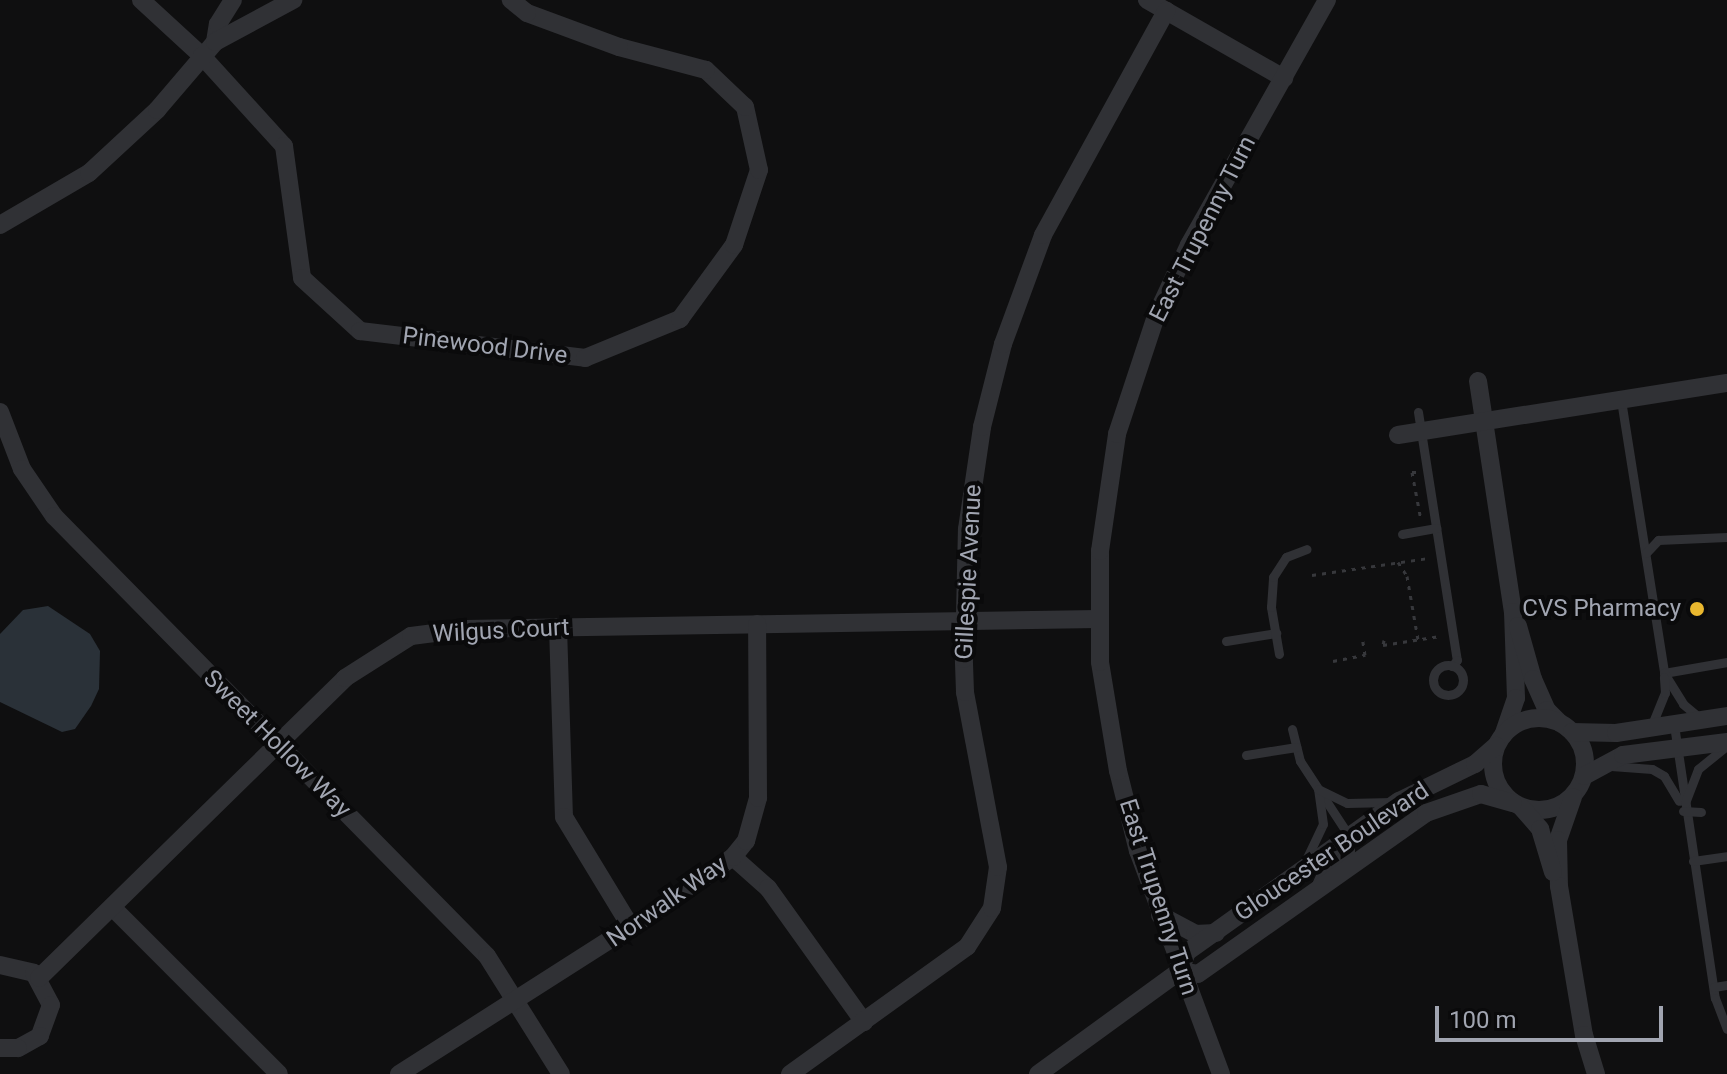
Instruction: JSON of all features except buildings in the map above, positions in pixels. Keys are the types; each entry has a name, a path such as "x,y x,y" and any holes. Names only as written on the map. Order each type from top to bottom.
{"street":[{"name":"Pinewood Drive","path":"141,0 202,56 284,146 302,278 360,331 585,358 680,319 734,245 759,170 745,107 706,70 619,47 527,13 511,0"},
{"path":"215,42 218,24 233,0"},
{"path":"0,225 89,173 157,110 215,42 293,0"},
{"path":"1147,0 1284,78"},
{"name":"East Trupenny Turn","path":"1221,1074 1180,971 1138,851 1112,745 1098,619 1104,512 1117,434 1138,365 1173,276 1327,0"},
{"name":"Gillespie Avenue","path":"790,1074 967,947 996,894 998,867 965,692 964,621 975,466 992,383 1016,304 1057,207 1166,11"},
{"path":"1478,381 1513,612 1516,698 1500,740 1494,774 1540,829 1559,886"},
{"path":"1398,435 1727,383"},
{"name":"Sweet Hollow Way","path":"0,412 22,469 54,516 487,956 520,1001 561,1074"},
{"path":"1513,612 1533,679 1547,710 1583,748 1590,771"},
{"name":"Wilgus Court","path":"39,978 345,678 402,640 445,630 1098,619"},
{"name":"Norwalk Way","path":"399,1074 520,1001 733,857 754,821 758,798 757,624"},
{"path":"558,627 564,817 631,927"},
{"path":"1500,740 1524,720 1566,727 1649,729 1727,716"},
{"name":"Gloucester Boulevard","path":"1038,1074 1180,971 1187,952 1399,801 1475,764 1500,740"},
{"path":"1596,1074 1584,1035 1559,886 1558,840 1573,797 1590,771 1676,746 1727,743"},
{"name":"Gloucester Boulevard","path":"1180,971 1198,974 1313,890 1435,808 1481,794 1518,805"},
{"path":"1518,805 1550,810 1573,797"},
{"path":"733,857 768,888 864,1022"},
{"path":"112,907 279,1074"},
{"path":"1160,915 1195,934 1216,933"},
{"path":"0,965 20,966 39,978 51,1005 45,1028 30,1044 0,1048"}],"lane":[{"path":"1621,400 1664,673 1665,693 1649,729"},
{"path":"1418,412 1457,660 1452,666"},
{"path":"1402,534 1436,528"},
{"path":"1646,553 1658,540 1727,537"},
{"path":"1279,654 1273,577 1286,557 1307,549"},
{"path":"1226,641 1276,633"},
{"path":"1664,673 1727,662"},
{"path":"1664,673 1683,704 1703,720"},
{"path":"1674,725 1683,811 1719,1018 1727,1029"},
{"path":"1292,729 1296,747 1318,789 1349,836 1350,851 1322,871 1313,890"},
{"path":"1683,811 1698,769 1727,743"},
{"path":"1246,755 1296,747"},
{"path":"1590,771 1652,769 1674,790 1683,811"},
{"path":"1318,789 1361,805 1399,801"},
{"path":"1300,871 1321,836 1318,789"},
{"path":"1683,811 1701,812"},
{"path":"1693,861 1727,856"},
{"path":"1714,987 1727,985"}],"path":[{"path":"1312,575 1428,558"},
{"path":"1398,562 1407,576 1418,640"},
{"path":"1333,661 1365,655 1362,636"},
{"path":"1384,640 1383,645 1440,636"}],"shaded area":[{"path":"48,606 90,634 100,651 99,689 75,729 62,732 0,702 0,634 23,610"}],"place":[{"name":"CVS Pharmacy","path":"1697,609"}]}
